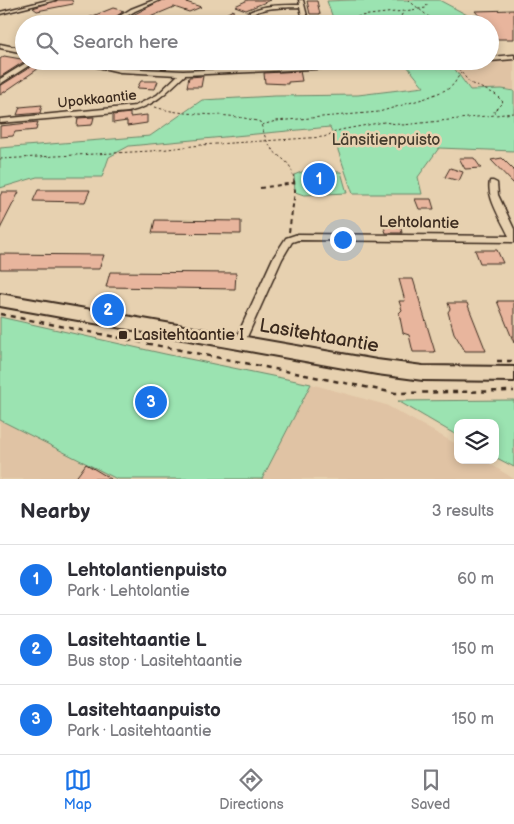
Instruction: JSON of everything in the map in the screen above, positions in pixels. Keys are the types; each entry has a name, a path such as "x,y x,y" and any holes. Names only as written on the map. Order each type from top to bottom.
{"street":[{"path":"0,13 54,0"},
{"path":"124,15 158,0"},
{"path":"247,15 250,12 302,3"},
{"path":"0,46 15,49"},
{"path":"499,58 514,57"},
{"path":"0,82 19,70"},
{"path":"126,70 183,73 228,70"},
{"name":"Upokkaantie","path":"0,121 128,110 149,104 159,98 183,73"},
{"name":"Lehtolantie","path":"288,240 298,237 514,239 494,195 494,183"},
{"path":"239,343 281,251 288,240"},
{"name":"Lasitehtaantie","path":"0,300 239,343 423,373 514,374"}],"path":[{"path":"408,0 413,6 421,9 428,15"},
{"path":"369,15 421,9 426,8 427,4"},
{"path":"402,15 404,11"},
{"path":"262,125 276,121 379,112 426,98 448,89 454,84 461,72 470,83 495,94 503,102 494,111 495,115"},
{"path":"149,104 167,112 235,116 254,119 262,125 267,142 273,151 293,170 294,183 288,240"},
{"path":"0,159 151,151 200,145 324,137 340,130 384,122 403,125 514,113"},
{"path":"260,188 294,183"},
{"path":"0,314 395,392 514,391"}],"shaded area":[{"path":"514,60 514,91 502,89 470,90 455,70 499,70 499,61"},
{"path":"311,384 386,405 454,443 454,464 490,464 514,479 262,479"},
{"path":"0,420 117,479 0,479"}],"green space":[{"path":"439,0 467,15 332,15 327,1"},
{"name":"Länsitienpuisto","path":"410,70 455,70 470,90 502,89 514,91 514,151 439,148 418,177 422,194 353,194 330,127 129,146 109,157 102,177 37,177 0,188 0,148 150,136 202,100 275,96 358,95 424,87"},
{"path":"304,171 341,172 347,193 304,195 295,192 294,175"},
{"path":"0,317 311,384 262,479 117,479 0,420"},
{"path":"514,400 514,467 499,459 499,419 454,419 454,434 398,401"}],"building":[{"path":"58,0 72,0 73,4 37,11 33,8"},
{"path":"162,0 190,0 186,2 201,7 189,12 174,7 155,15 133,15"},
{"path":"248,0 271,0 246,10 235,6"},
{"path":"307,1 317,1 320,14 310,14"},
{"path":"113,8 124,11 118,15 96,15"},
{"path":"233,10 233,15 224,15"},
{"path":"514,10 514,39 499,39 499,15 478,15 475,11"},
{"path":"4,56 15,58 15,67 0,77 0,59"},
{"path":"26,70 36,70 0,95 0,86"},
{"path":"300,71 302,81 288,82 288,84 265,83 264,73"},
{"path":"203,76 201,87 187,87 189,77"},
{"path":"141,81 158,81 155,89 137,88"},
{"path":"42,105 40,113 17,115 20,107"},
{"path":"130,113 130,117 147,115 147,123 127,126 127,121 113,123 113,115"},
{"path":"94,117 92,125 77,126 78,118"},
{"path":"38,122 36,130 15,132 13,136 0,137 0,126"},
{"path":"459,158 474,158 481,168 465,169"},
{"path":"502,158 514,170 514,184 491,160"},
{"path":"450,168 463,172 459,181 445,177"},
{"path":"38,190 90,190 85,202 33,201"},
{"path":"2,192 19,192 0,229 0,196"},
{"path":"415,199 431,199 434,209 419,209"},
{"path":"155,220 241,221 241,234 152,233"},
{"path":"383,224 400,224 402,233 386,233"},
{"path":"475,250 497,250 503,263 480,263"},
{"path":"0,254 104,255 99,269 0,269"},
{"path":"110,272 236,273 235,289 106,287"},
{"path":"399,279 413,279 435,352 413,352 409,335 403,333 399,313 402,310 399,301 405,301"},
{"path":"497,301 514,301 514,343"},
{"path":"448,303 467,303 486,351 465,351 454,333 448,312 450,309"},
{"path":"86,464 111,479 75,479"}],"place":[{"name":"Lehtolantienpuisto","path":"319,179"},
{"name":"Lasitehtaantie L","path":"108,310"},
{"name":"Lasitehtaantie I","path":"123,335"},
{"name":"Lasitehtaanpuisto","path":"151,402"}]}
